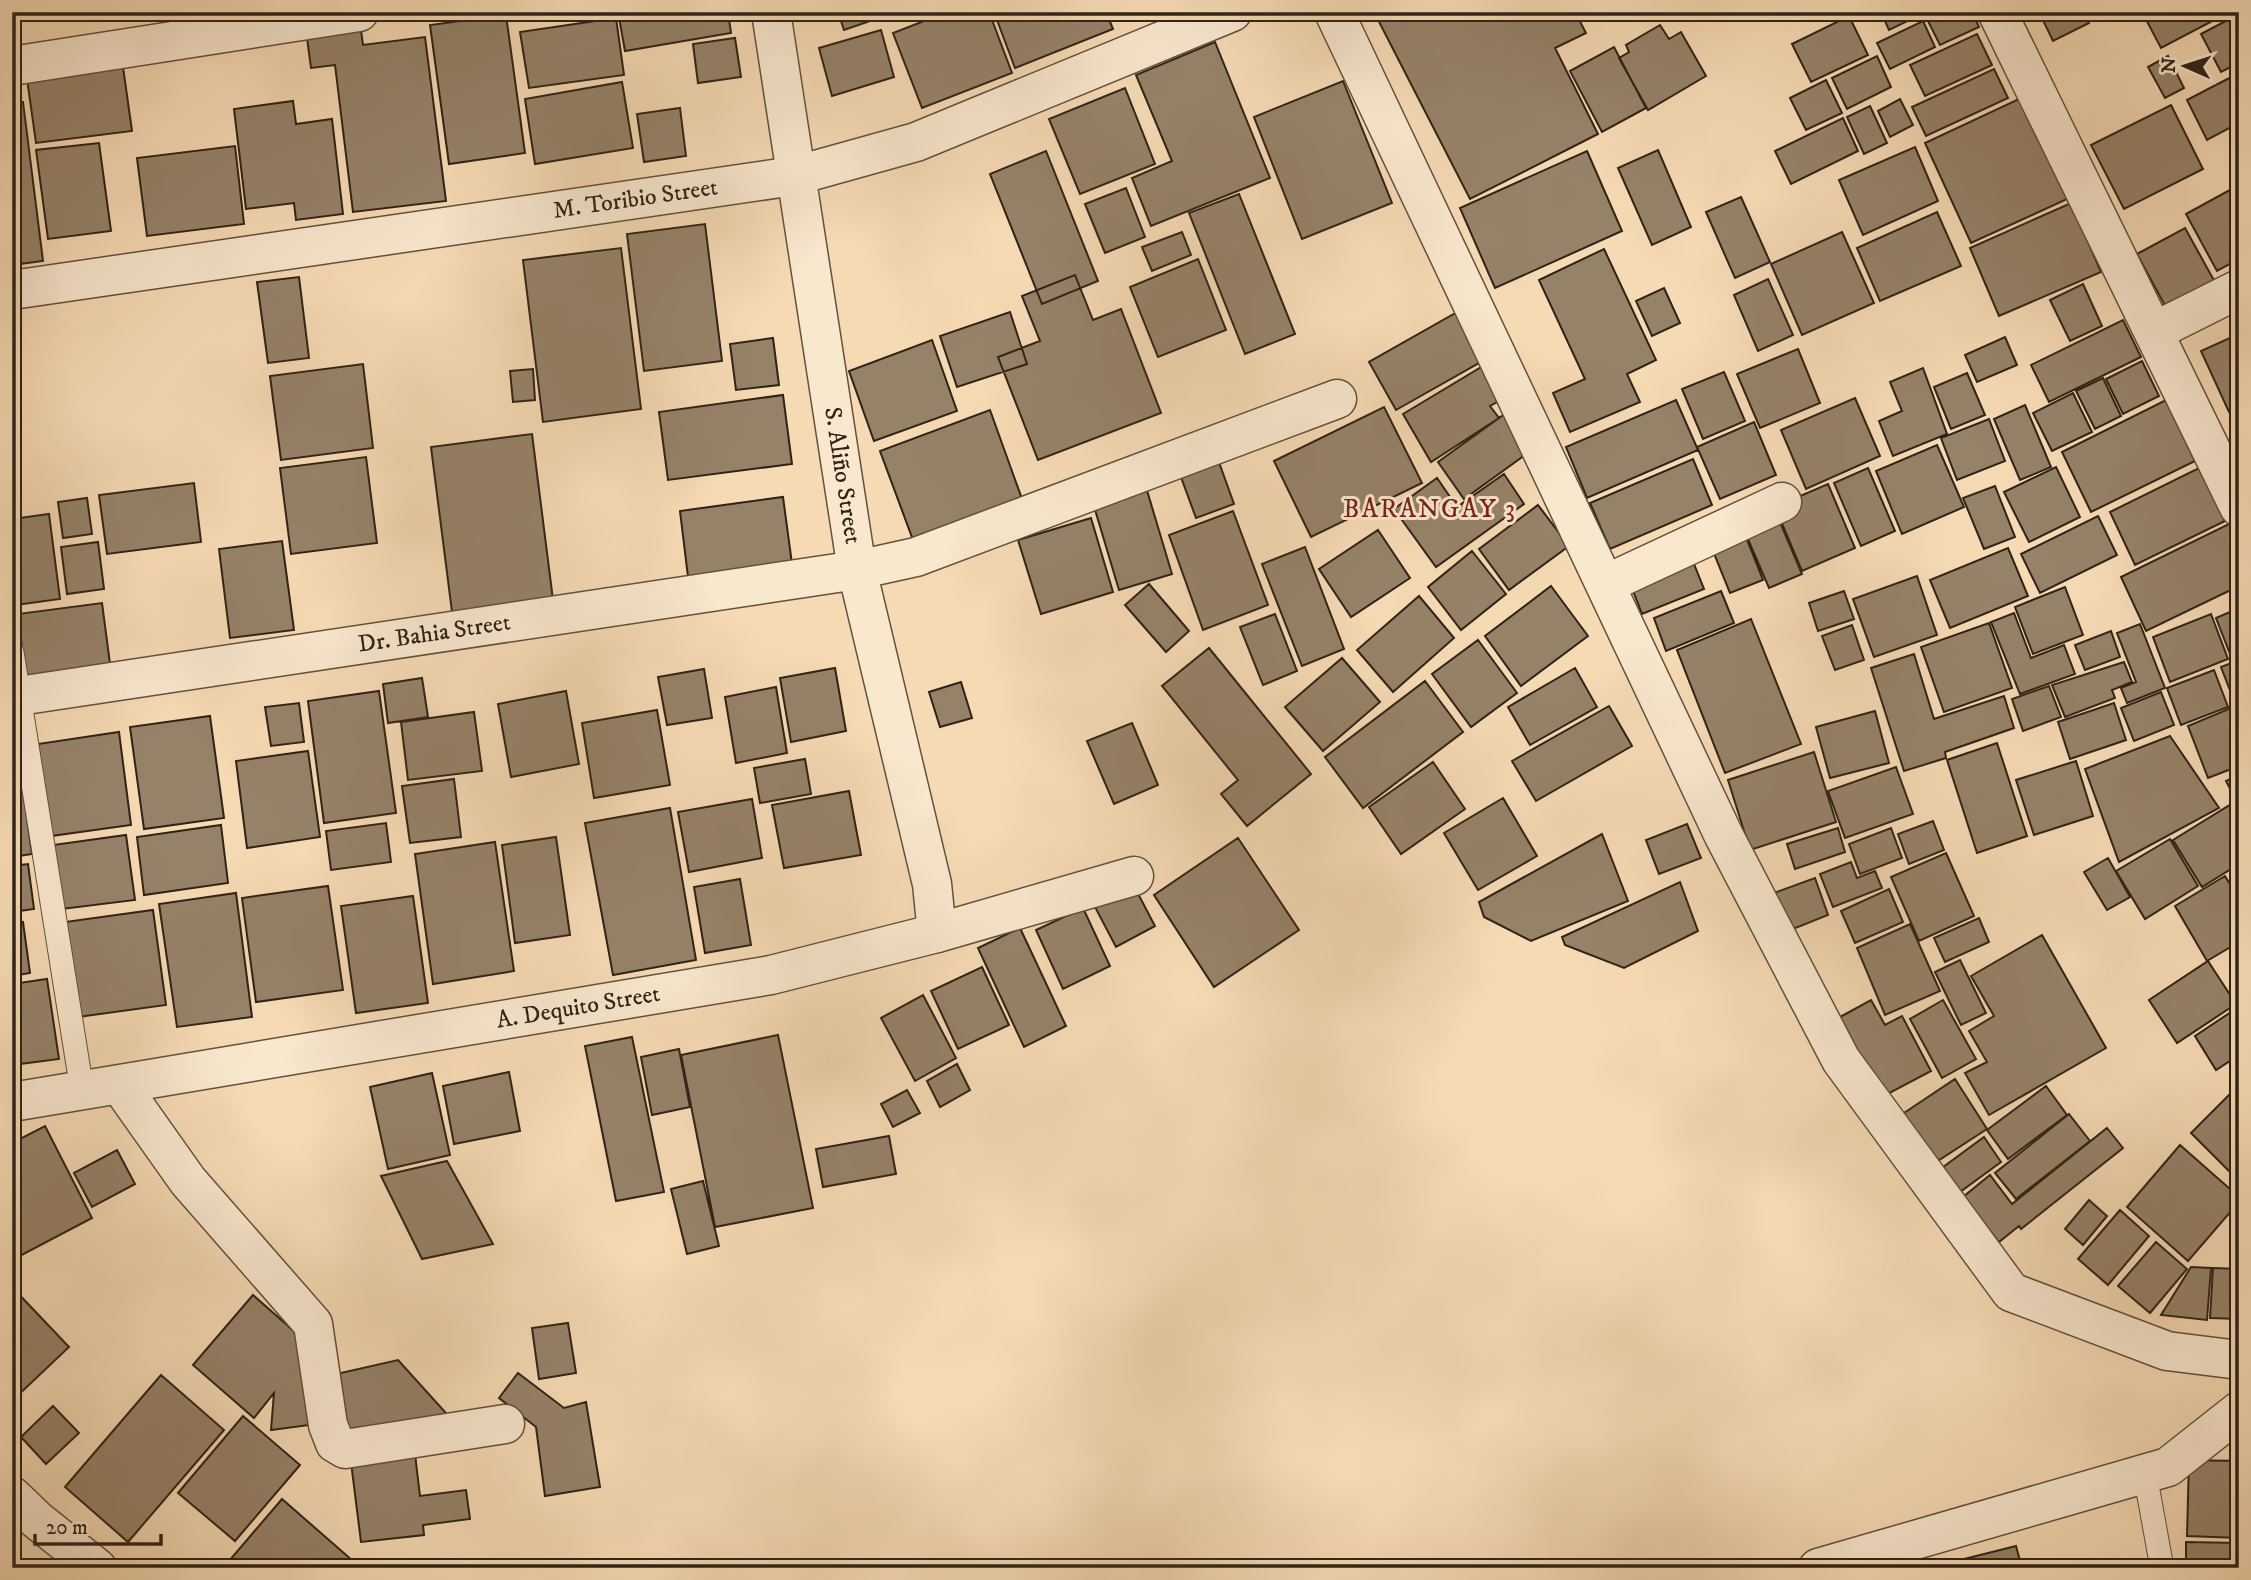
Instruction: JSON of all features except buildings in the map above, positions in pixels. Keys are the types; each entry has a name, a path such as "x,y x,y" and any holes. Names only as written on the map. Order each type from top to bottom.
{"street":[{"path":"12,66 359,12"},
{"name":"S. Aliño Street","path":"771,12 794,176 857,570 932,884 937,933"},
{"name":"M. Toribio Street","path":"12,290 794,176 916,142 1232,12"},
{"path":"1334,12 1724,836 1841,1060 2011,1292 2167,1351 2239,1360"},
{"path":"1997,12 2239,507"},
{"path":"2155,331 2239,289"},
{"name":"Dr. Bahia Street","path":"16,696 857,570 916,557 1337,399"},
{"path":"1606,584 1783,502"},
{"name":"A. Dequito Street","path":"12,1102 771,975 937,933 1134,876"},
{"path":"120,1085 188,1181 313,1324 328,1425 335,1443 345,1449 505,1424"},
{"path":"1818,1568 2168,1467 2239,1411"},
{"path":"12,1496 37,1520 97,1568"}],"lane":[{"path":"12,652 16,696 82,1090"},
{"path":"2145,1474 2162,1568"}],"district":[{"name":"BARANGAY 3","path":"1430,509"}]}
